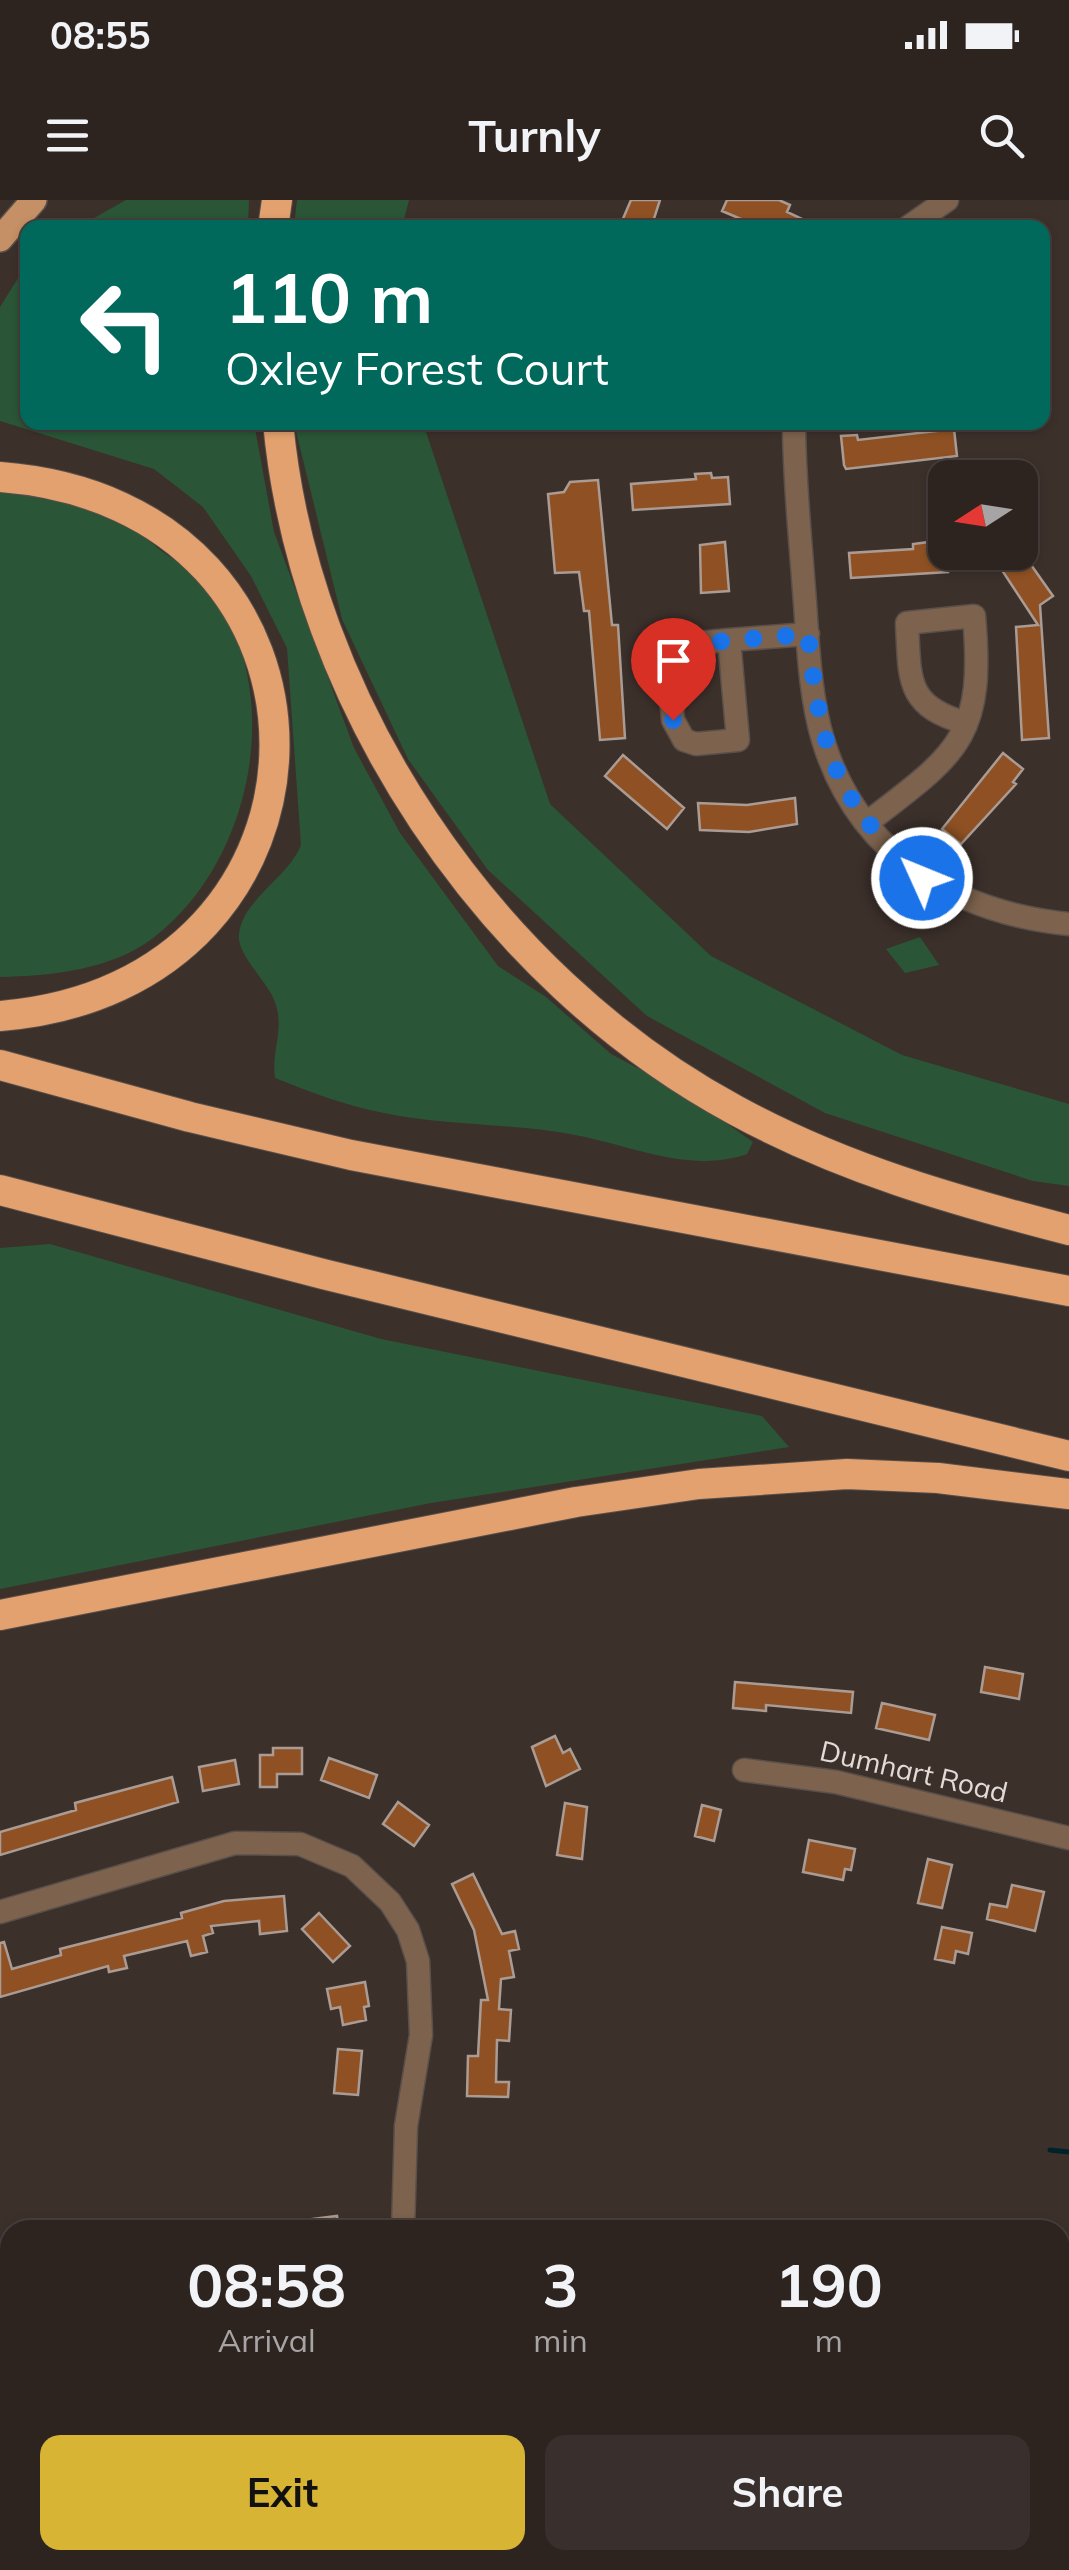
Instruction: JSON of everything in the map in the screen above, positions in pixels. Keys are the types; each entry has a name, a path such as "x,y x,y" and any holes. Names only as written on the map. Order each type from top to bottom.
{"highway":[{"path":"280,430 306,563 331,640 362,712 442,846 552,974 677,1075 801,1144 912,1187 1069,1230"},
{"path":"0,477 92,495 173,537 207,568 238,608 258,649 272,696 276,740 264,824 226,900 199,928 168,957 129,980 79,1000 0,1016"},
{"path":"0,1066 190,1118 351,1154 1069,1291"},
{"path":"0,1190 323,1274 1069,1456"},
{"path":"0,1616 557,1506 699,1484 847,1474 938,1478 1069,1494"}],"main road":[{"path":"0,239 34,200"}],"street":[{"path":"918,220 947,200"},
{"path":"795,430 808,634 822,738 839,780 868,822 922,878 953,896 1024,920 1069,924"},
{"path":"868,822 937,770 966,723 976,694 974,616 907,622 914,692 925,707 966,723"},
{"path":"729,640 738,740 696,744 684,740 673,720 666,646 729,640 808,634"},
{"name":"Dumhart Road","path":"744,1770 836,1782 1069,1838"},
{"path":"0,1912 235,1843 300,1844 352,1866 390,1902 408,1930 418,1961 421,2035 406,2126 403,2220"}],"green space":[{"path":"126,200 249,200 248,220 90,220"},
{"path":"297,200 409,200 404,220 295,220"},
{"path":"20,275 20,427 0,421 0,307"},
{"path":"29,430 255,430 274,532 354,748 400,833 498,966 546,997 611,1054 679,1090 753,1142 747,1154 704,1161 682,1159 551,1131 407,1117 342,1103 275,1078 278,1012 242,950 239,934 249,910 301,845 287,648 251,576 203,507 154,469"},
{"path":"296,430 425,430 550,804 711,956 902,1055 1069,1104 1069,1186 1033,1181 825,1113 647,1016 488,870 408,759 342,619"},
{"path":"0,491 71,503 112,515 200,578 230,623 246,670 252,719 249,769 236,818 216,864 188,905 153,938 118,957 59,973 0,977"},
{"path":"920,937 939,965 905,973 886,949"},
{"path":"50,1244 381,1339 762,1416 789,1447 431,1503 0,1589 0,1248"}],"building":[{"path":"631,200 660,200 654,220 622,220"},
{"path":"727,200 779,200 790,205 787,212 804,220 743,220 722,211"},
{"path":"954,430 957,456 846,469 841,436 857,435 858,440"},
{"path":"711,473 712,478 728,477 730,504 633,510 631,484 696,479 695,474"},
{"path":"598,480 612,625 618,625 625,738 600,740 589,611 584,611 579,572 555,573 548,494 564,492 570,482"},
{"path":"725,542 729,591 701,593 700,545"},
{"path":"928,542 928,570 948,572 851,578 849,553 913,549 913,544"},
{"path":"1002,570 1035,570 1053,596 1040,605 1049,738 1022,740 1016,627 1038,625"},
{"path":"1003,753 1023,769 1013,782 1016,784 961,844 942,829"},
{"path":"623,755 684,808 667,829 605,776"},
{"path":"795,798 797,824 749,832 700,830 698,803 747,805"},
{"path":"985,1667 1023,1674 1019,1699 981,1692"},
{"path":"735,1682 853,1692 851,1713 766,1705 766,1711 733,1708"},
{"path":"882,1703 935,1715 929,1740 876,1728"},
{"path":"555,1736 563,1753 570,1749 580,1769 546,1786 532,1747"},
{"path":"273,1748 302,1748 302,1774 277,1774 277,1787 260,1787 260,1755 273,1755"},
{"path":"329,1758 377,1775 369,1798 321,1780"},
{"path":"235,1760 239,1784 203,1791 199,1767"},
{"path":"172,1777 178,1802 0,1855 0,1832 76,1810 75,1803"},
{"path":"398,1802 429,1825 414,1846 383,1824"},
{"path":"565,1803 587,1807 582,1859 557,1855"},
{"path":"702,1805 721,1810 714,1841 695,1836"},
{"path":"809,1840 855,1849 851,1870 845,1869 843,1880 803,1872"},
{"path":"928,1859 952,1865 942,1908 918,1903"},
{"path":"473,1874 502,1934 515,1931 519,1949 509,1951 514,1977 501,1979 499,2009 511,2010 509,2041 497,2040 496,2082 509,2082 508,2097 467,2096 468,2056 478,2056 481,2000 488,2000 474,1930 452,1884"},
{"path":"1012,1885 1044,1892 1035,1931 987,1919 990,1904 1007,1907"},
{"path":"284,1896 287,1931 260,1934 259,1921 211,1926 213,1933 203,1936 207,1952 191,1956 187,1941 124,1956 127,1968 109,1972 108,1966 0,1997 0,1943 4,1942 12,1969 61,1955 60,1949 182,1918 181,1913 224,1901"},
{"path":"319,1913 350,1946 333,1962 302,1929"},
{"path":"942,1927 972,1933 968,1954 956,1951 954,1963 935,1959"},
{"path":"365,1982 369,2006 364,2007 366,2020 343,2025 340,2007 331,2009 327,1989"},
{"path":"338,2049 362,2051 358,2095 334,2093"},
{"path":"337,2216 338,2220 304,2220"}],"waterway":[{"path":"1050,2150 1069,2152"}],"route":[{"path":"673,720 666,646 808,634 816,712 839,780 868,822 922,878"}]}
